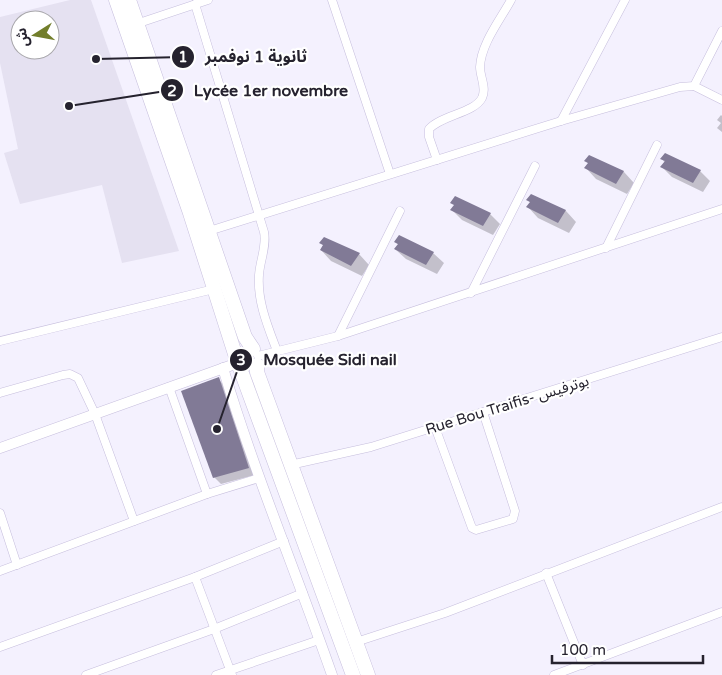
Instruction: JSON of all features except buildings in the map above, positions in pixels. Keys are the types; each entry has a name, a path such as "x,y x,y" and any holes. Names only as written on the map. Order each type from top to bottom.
{"highway":[{"path":"116,0 190,213 214,289 234,364 353,675"},
{"path":"129,0 246,337 256,357 257,372 290,466 368,675"},
{"path":"234,364 245,347 256,357"},
{"path":"234,364 250,371 256,357"}],"street":[{"path":"136,24 208,0"},
{"path":"332,0 390,174"},
{"path":"437,160 429,137 429,129 435,122 476,105 482,98 484,90 480,67 483,52 510,0"},
{"path":"561,121 625,0"},
{"path":"195,4 260,216 266,243 258,275 260,295 277,351"},
{"path":"694,86 722,30"},
{"path":"209,231 561,121 680,87 694,86 722,100"},
{"path":"606,248 657,145"},
{"path":"471,292 535,166"},
{"path":"256,357 338,336 722,209"},
{"path":"338,336 400,211"},
{"path":"0,341 214,289"},
{"name":"Rue Bou Traifis- بوترفيس","path":"290,466 371,447 722,337"},
{"path":"0,448 234,364 258,478 284,541 332,675"},
{"path":"0,393 63,375 75,375 95,414 134,521"},
{"path":"169,387 207,494"},
{"path":"435,427 472,528 476,530 513,520 515,511 483,412"},
{"path":"0,571 207,494 258,478"},
{"path":"356,642 445,613 722,507"},
{"path":"1,517 17,565"},
{"path":"0,647 195,577 284,541"},
{"path":"546,573 583,665"},
{"path":"195,577 231,672"},
{"path":"86,675 214,629 303,593"},
{"path":"554,675 722,612"},
{"path":"216,675 231,672 319,640"}],"shaded area":[{"path":"70,0 91,0 179,251 122,263 102,185 20,204 4,153 18,149 0,63 0,17 10,15 10,60 60,60 60,10 29,10"}],"place":[{"name":"ثانوية 1 نوفمبر","path":"96,59"},
{"name":"Lycée 1er novembre","path":"69,106"},
{"name":"Mosquée Sidi nail","path":"217,429"}]}
